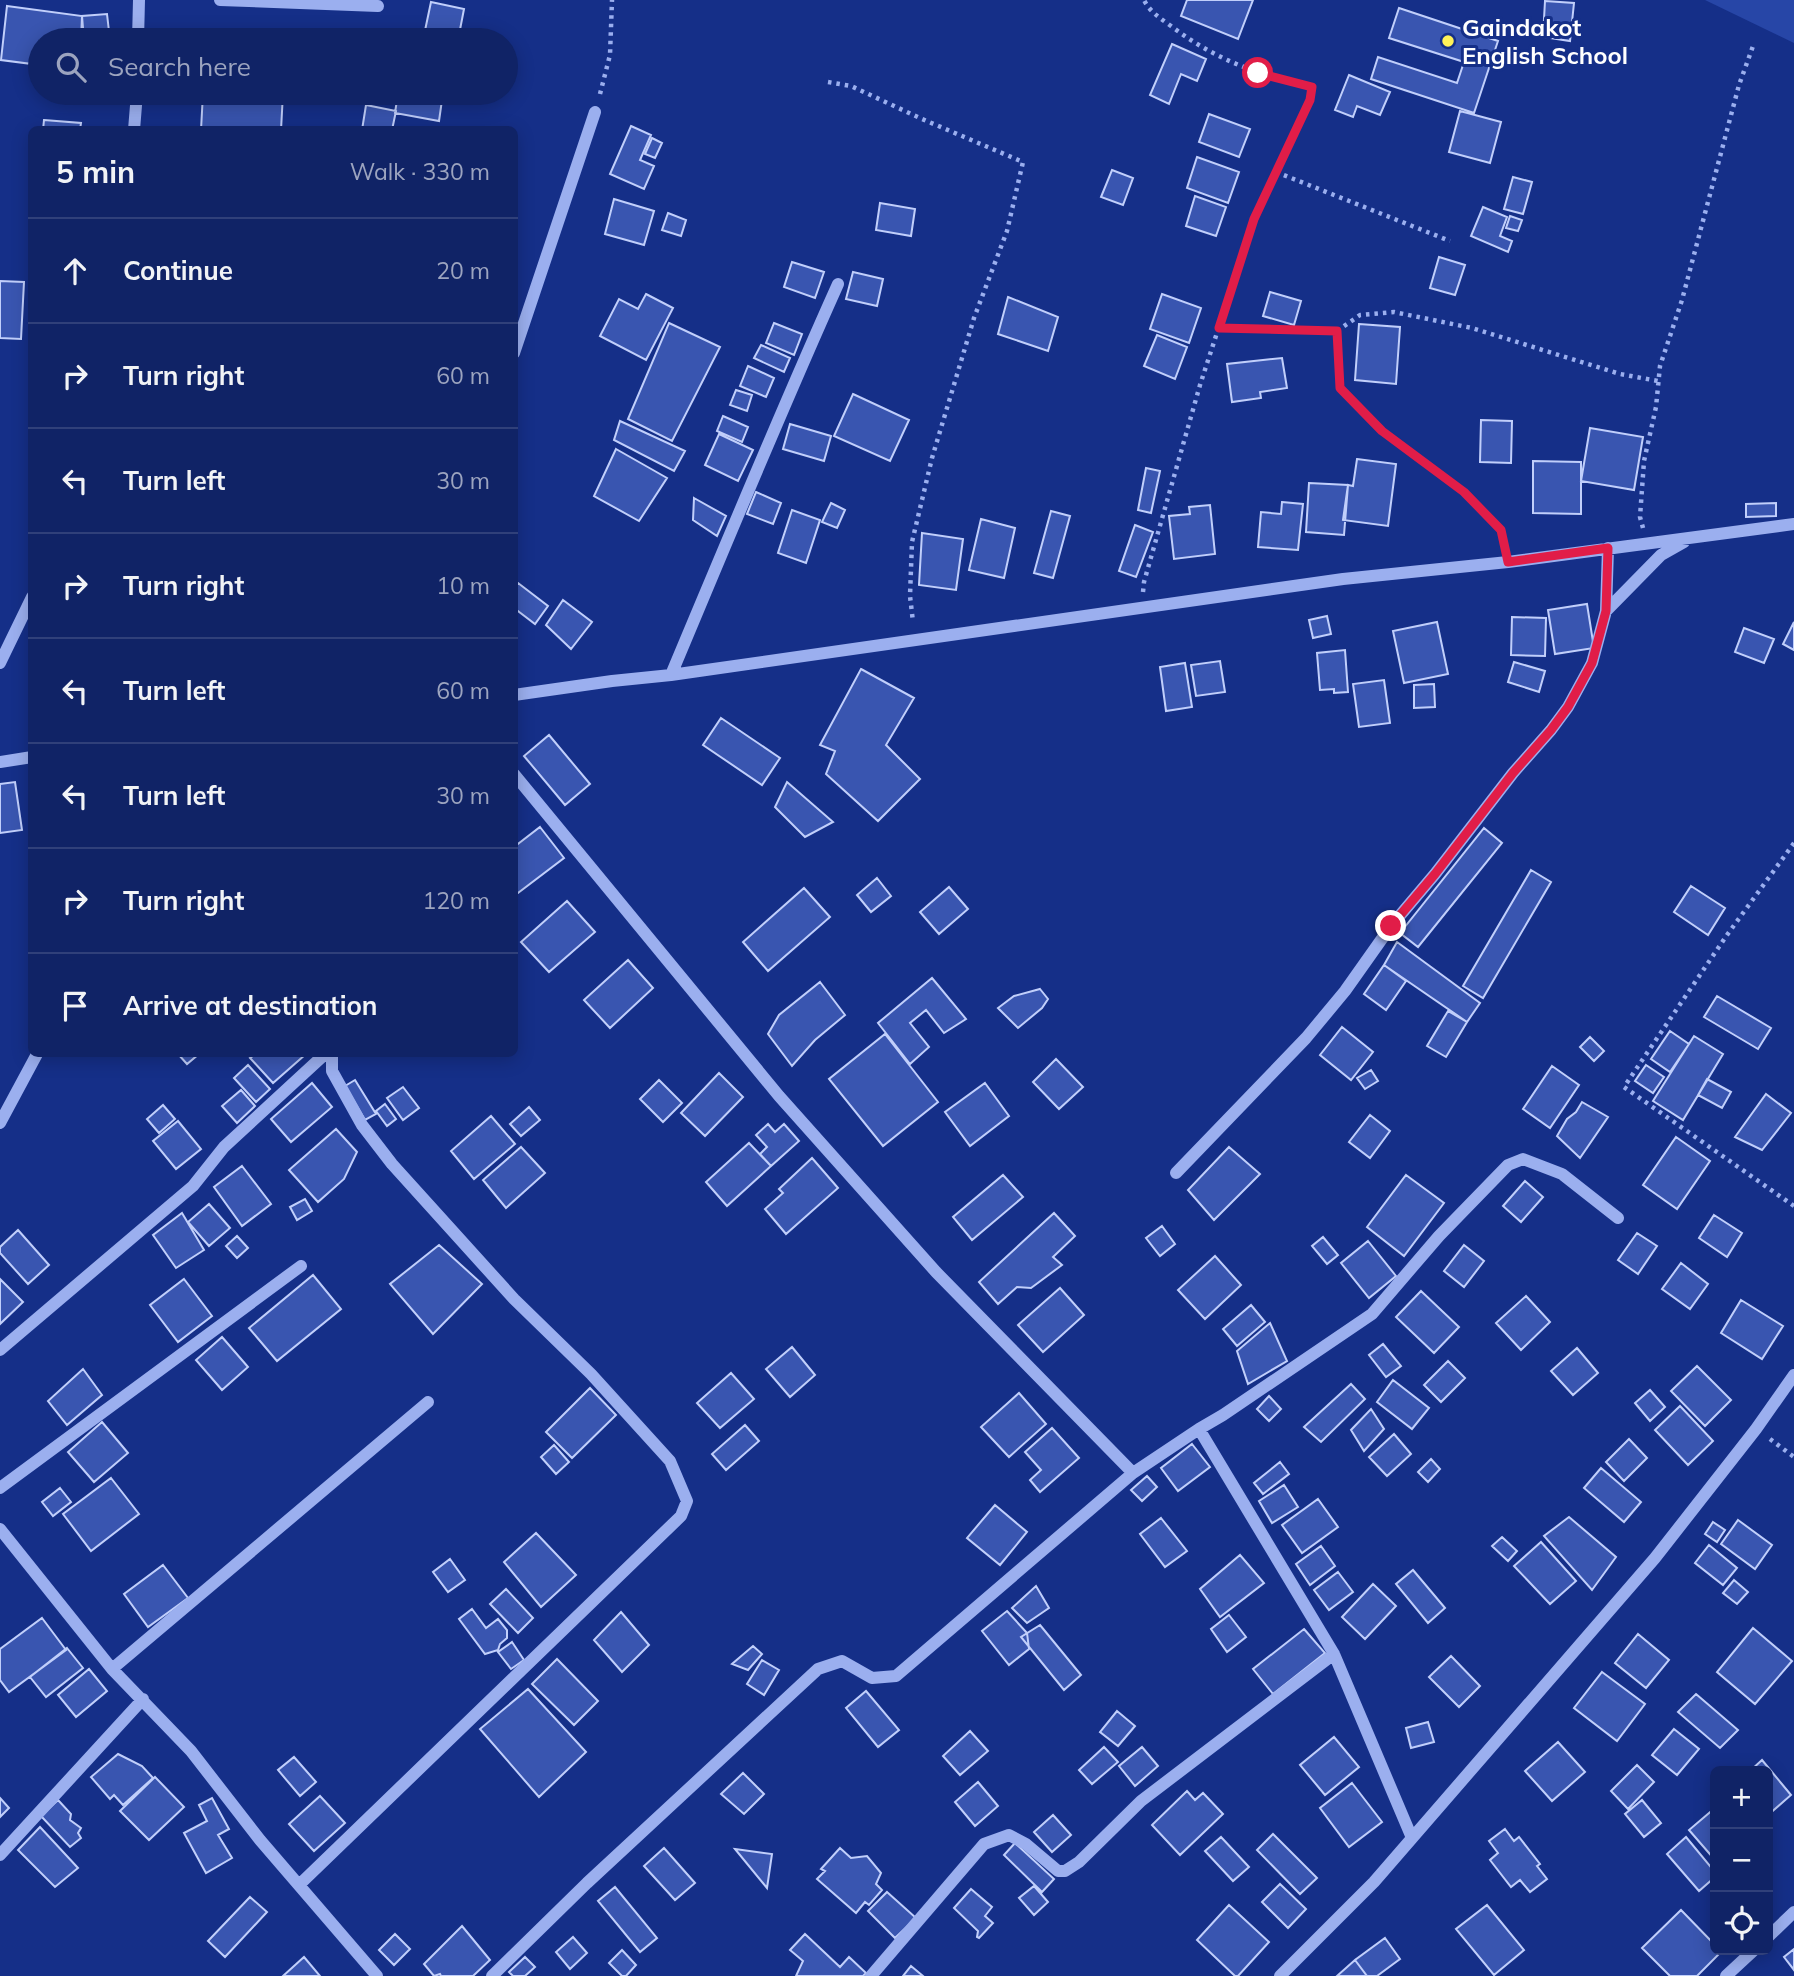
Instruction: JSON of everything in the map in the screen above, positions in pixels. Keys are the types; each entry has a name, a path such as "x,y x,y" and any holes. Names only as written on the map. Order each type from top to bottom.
{"street":[{"path":"138,28 139,0"},
{"path":"220,0 378,6"},
{"path":"134,126 136,105"},
{"path":"518,341 595,112"},
{"path":"671,675 755,478 774,426 838,284"},
{"path":"518,694 1343,579 1508,562 1794,524"},
{"path":"1606,611 1661,555 1688,539"},
{"path":"1176,1173 1346,991 1391,926 1568,707 1592,663 1606,611 1608,548"},
{"path":"0,663 28,605"},
{"path":"0,762 28,758"},
{"path":"518,779 779,1096 936,1272 1133,1473"},
{"path":"0,1123 35,1057"},
{"path":"0,1350 192,1186 224,1147 322,1057"},
{"path":"299,1885 681,1516 687,1501 670,1461 591,1374 495,1279 392,1164 362,1125 332,1071 332,1057"},
{"path":"492,1976 587,1883 818,1669 842,1661 872,1678 896,1676 1133,1473 1372,1314 1439,1236 1508,1165 1522,1158 1562,1174 1618,1219"},
{"path":"0,1488 301,1266"},
{"path":"1280,1976 1374,1882 1655,1558 1756,1429 1794,1375"},
{"path":"112,1669 428,1402"},
{"path":"1199,1429 1334,1654 1412,1838"},
{"path":"0,1528 112,1669 191,1751 260,1840 377,1976"},
{"path":"871,1976 984,1844 1009,1835 1026,1844 1058,1871 1065,1871 1079,1862 1141,1801 1334,1654"},
{"path":"0,1855 143,1699"},
{"path":"1773,1932 1794,1912"},
{"path":"1727,1976 1749,1955"}],"path":[{"path":"595,112 610,55 612,0"},
{"path":"1142,606 1144,582 1200,385 1254,219 1310,100 1312,87 1258,73 1226,61 1186,38 1149,9 1144,0"},
{"path":"1648,542 1640,517 1644,461 1660,366 1682,300 1739,85 1753,46"},
{"path":"828,82 852,86 1023,162 1007,231 974,318 947,402 912,542 910,596 915,640"},
{"path":"1276,172 1450,241"},
{"path":"1219,328 1337,331 1360,315 1394,312 1472,328 1620,374 1658,381"},
{"path":"1337,331 1340,388 1382,431 1464,492 1492,520 1501,530 1508,562"},
{"path":"1794,843 1727,935 1624,1087 1794,1206"},
{"path":"1756,1429 1794,1457"}],"shaded area":[{"path":"1705,0 1794,0 1794,43"}],"building":[{"path":"1187,0 1253,0 1238,39 1181,16"},
{"path":"1545,1 1574,3 1570,41 1543,37"},
{"path":"431,2 464,9 460,28 426,28"},
{"path":"7,6 82,16 82,28 28,28 28,63 1,60"},
{"path":"1399,8 1498,41 1474,113 1371,79 1378,57 1457,83 1464,62 1389,38"},
{"path":"107,14 109,28 83,28 82,16"},
{"path":"1172,44 1206,59 1197,81 1181,74 1169,104 1150,95"},
{"path":"1349,75 1390,92 1380,115 1357,106 1353,117 1335,110"},
{"path":"202,105 282,105 281,126 201,126"},
{"path":"366,105 396,111 393,126 363,126"},
{"path":"396,105 441,105 439,121 395,113"},
{"path":"1460,111 1501,122 1490,163 1449,152"},
{"path":"1209,114 1250,129 1239,157 1199,142"},
{"path":"44,120 81,123 81,126 43,126"},
{"path":"631,126 651,135 640,160 654,166 644,189 610,174"},
{"path":"652,138 662,143 655,158 645,154"},
{"path":"1197,157 1239,172 1228,203 1187,188"},
{"path":"1112,170 1133,178 1123,205 1101,197"},
{"path":"1513,177 1532,182 1523,214 1504,209"},
{"path":"1195,196 1226,207 1216,236 1186,226"},
{"path":"614,199 654,211 644,245 605,234"},
{"path":"880,203 915,209 911,236 876,230"},
{"path":"1483,207 1507,217 1500,236 1512,241 1508,252 1471,236"},
{"path":"668,213 686,220 681,236 662,230"},
{"path":"1510,216 1522,220 1518,231 1506,228"},
{"path":"1439,257 1465,265 1455,295 1430,288"},
{"path":"792,262 824,272 815,298 784,287"},
{"path":"853,272 883,279 877,306 846,299"},
{"path":"0,281 24,282 21,339 0,338"},
{"path":"1270,292 1301,301 1294,325 1263,316"},
{"path":"646,294 673,308 646,360 600,336 619,299 638,309"},
{"path":"1162,294 1201,308 1189,343 1150,329"},
{"path":"1008,297 1058,317 1048,351 998,334"},
{"path":"669,323 720,347 672,441 628,419"},
{"path":"774,323 802,334 794,355 766,343"},
{"path":"1359,324 1400,327 1396,384 1355,380"},
{"path":"1157,335 1187,347 1175,379 1144,366"},
{"path":"761,345 790,358 784,372 754,358"},
{"path":"1282,358 1287,388 1260,392 1261,398 1232,402 1227,364"},
{"path":"748,366 774,378 766,397 740,386"},
{"path":"736,390 752,395 747,411 730,405"},
{"path":"853,394 909,420 890,461 834,436"},
{"path":"723,416 748,427 742,442 717,431"},
{"path":"1481,420 1512,421 1511,463 1480,462"},
{"path":"620,421 685,451 674,471 614,440"},
{"path":"790,424 831,436 824,461 783,449"},
{"path":"1590,428 1643,437 1634,490 1581,481"},
{"path":"719,434 753,450 738,481 705,465"},
{"path":"616,449 667,478 639,521 594,496"},
{"path":"1357,459 1396,464 1388,526 1343,520 1348,485 1353,486"},
{"path":"1533,461 1581,462 1581,514 1533,513"},
{"path":"1146,468 1160,471 1151,513 1138,510"},
{"path":"1309,483 1348,485 1344,535 1306,532"},
{"path":"756,492 781,503 773,524 747,514"},
{"path":"694,498 726,516 717,536 693,520"},
{"path":"1282,502 1303,504 1298,550 1258,547 1261,512 1281,514"},
{"path":"831,503 845,510 837,528 822,522"},
{"path":"1776,503 1776,516 1746,517 1746,504"},
{"path":"1210,505 1215,554 1174,559 1169,516 1190,514 1189,507"},
{"path":"792,510 820,520 806,563 778,553"},
{"path":"1051,511 1070,516 1053,578 1034,573"},
{"path":"981,519 1015,528 1004,578 969,570"},
{"path":"1135,525 1153,532 1136,577 1119,571"},
{"path":"922,533 963,539 956,590 919,585"},
{"path":"518,583 548,606 535,624 518,611"},
{"path":"563,600 592,622 571,649 546,625"},
{"path":"1587,604 1594,648 1555,654 1548,610"},
{"path":"1327,616 1331,634 1313,638 1309,620"},
{"path":"1512,617 1546,618 1545,656 1511,655"},
{"path":"1437,622 1448,674 1404,683 1393,631"},
{"path":"1794,622 1794,650 1783,644"},
{"path":"1744,628 1774,639 1764,663 1735,652"},
{"path":"1345,650 1348,692 1320,690 1317,653"},
{"path":"1220,661 1225,692 1196,696 1191,665"},
{"path":"1514,662 1545,671 1539,692 1508,682"},
{"path":"1185,663 1192,707 1166,711 1160,667"},
{"path":"861,669 914,698 886,745 920,779 878,821 826,774 835,751 820,745"},
{"path":"1384,680 1390,723 1359,727 1353,684"},
{"path":"1434,684 1435,707 1414,708 1414,685"},
{"path":"721,718 780,758 762,785 703,745"},
{"path":"549,735 590,784 565,805 524,756"},
{"path":"15,782 22,830 0,833 0,784"},
{"path":"787,782 833,822 805,837 775,807"},
{"path":"540,827 564,858 518,893 518,844"},
{"path":"1484,828 1502,843 1418,947 1400,933"},
{"path":"1531,870 1551,882 1483,998 1463,986"},
{"path":"877,878 891,896 871,912 857,895"},
{"path":"1691,886 1725,908 1708,935 1674,912"},
{"path":"949,887 968,909 939,934 920,912"},
{"path":"804,888 830,917 768,971 743,942"},
{"path":"567,901 595,932 549,972 521,942"},
{"path":"1397,942 1480,1003 1467,1022 1384,965"},
{"path":"628,960 653,988 610,1028 584,1000"},
{"path":"1384,965 1406,981 1386,1010 1364,994"},
{"path":"932,978 966,1019 944,1033 926,1010 910,1023 929,1047 910,1064 878,1023"},
{"path":"820,982 845,1015 815,1040 792,1066 768,1034 779,1015"},
{"path":"1040,989 1048,999 1042,1008 1018,1028 998,1008 1014,996"},
{"path":"1717,996 1771,1028 1758,1049 1704,1017"},
{"path":"1448,1011 1467,1022 1446,1057 1427,1046"},
{"path":"1342,1027 1373,1052 1351,1080 1320,1055"},
{"path":"1670,1031 1689,1044 1670,1072 1651,1059"},
{"path":"885,1034 938,1102 883,1146 829,1079"},
{"path":"1694,1036 1723,1054 1683,1120 1653,1101"},
{"path":"1590,1037 1604,1051 1594,1061 1580,1047"},
{"path":"181,1057 195,1057 187,1064"},
{"path":"252,1057 303,1057 273,1083"},
{"path":"1056,1059 1083,1087 1059,1109 1033,1082"},
{"path":"248,1065 270,1089 256,1102 234,1078"},
{"path":"1646,1065 1664,1077 1653,1093 1635,1081"},
{"path":"1552,1066 1579,1085 1550,1128 1523,1109"},
{"path":"1371,1070 1378,1081 1365,1089 1357,1078"},
{"path":"719,1073 743,1097 705,1136 681,1113"},
{"path":"1707,1079 1731,1092 1722,1108 1698,1095"},
{"path":"355,1080 376,1114 365,1120 345,1086"},
{"path":"659,1080 682,1103 663,1122 640,1099"},
{"path":"312,1083 332,1107 291,1142 271,1119"},
{"path":"985,1083 1009,1116 970,1146 945,1112"},
{"path":"403,1087 419,1108 403,1120 387,1098"},
{"path":"241,1090 255,1106 237,1123 222,1106"},
{"path":"1766,1094 1791,1113 1762,1150 1735,1137"},
{"path":"1582,1102 1608,1117 1580,1158 1557,1136"},
{"path":"385,1104 396,1119 387,1126 376,1111"},
{"path":"163,1105 175,1119 159,1133 147,1119"},
{"path":"529,1107 540,1120 521,1136 510,1124"},
{"path":"1370,1115 1390,1131 1370,1158 1349,1142"},
{"path":"491,1116 515,1144 474,1179 451,1151"},
{"path":"178,1121 201,1149 176,1169 153,1141"},
{"path":"768,1124 775,1132 784,1124 799,1141 771,1166 760,1154 767,1147 756,1135"},
{"path":"336,1129 357,1152 344,1179 318,1202 289,1170"},
{"path":"1676,1137 1710,1161 1677,1209 1643,1185"},
{"path":"749,1143 771,1166 727,1206 706,1182"},
{"path":"521,1147 545,1173 506,1208 483,1180"},
{"path":"1229,1147 1260,1174 1214,1220 1188,1190"},
{"path":"812,1158 838,1188 786,1234 765,1209 783,1193 779,1189"},
{"path":"242,1166 271,1204 242,1226 214,1187"},
{"path":"1003,1175 1023,1197 972,1240 953,1217"},
{"path":"1406,1175 1444,1203 1404,1256 1367,1227"},
{"path":"1525,1181 1543,1197 1521,1222 1503,1206"},
{"path":"305,1199 312,1211 297,1220 290,1207"},
{"path":"209,1204 230,1228 209,1246 188,1222"},
{"path":"182,1213 204,1250 176,1268 153,1235"},
{"path":"1054,1213 1075,1236 1053,1257 1062,1265 1031,1288 1017,1287 998,1304 979,1282"},
{"path":"1714,1215 1742,1233 1727,1257 1699,1238"},
{"path":"1162,1226 1175,1244 1160,1256 1146,1238"},
{"path":"18,1230 49,1265 28,1284 0,1253 0,1247"},
{"path":"1637,1233 1657,1246 1638,1274 1618,1260"},
{"path":"237,1236 248,1248 237,1258 226,1246"},
{"path":"1323,1237 1338,1255 1327,1264 1312,1246"},
{"path":"1368,1241 1396,1276 1369,1298 1341,1263"},
{"path":"439,1245 482,1284 433,1334 390,1284"},
{"path":"1464,1245 1484,1261 1464,1287 1444,1271"},
{"path":"1215,1256 1241,1285 1205,1319 1178,1290"},
{"path":"1681,1263 1708,1284 1690,1309 1662,1289"},
{"path":"313,1275 341,1309 277,1361 249,1328"},
{"path":"0,1279 23,1302 0,1324"},
{"path":"184,1279 212,1316 178,1342 150,1305"},
{"path":"1060,1288 1084,1315 1043,1352 1018,1325"},
{"path":"1421,1291 1459,1327 1434,1353 1396,1317"},
{"path":"1526,1296 1550,1322 1521,1350 1496,1323"},
{"path":"1741,1300 1783,1326 1762,1359 1721,1333"},
{"path":"1251,1305 1265,1322 1237,1346 1223,1329"},
{"path":"1270,1323 1287,1361 1248,1384 1237,1351"},
{"path":"222,1337 248,1367 222,1390 196,1360"},
{"path":"1383,1344 1401,1366 1386,1377 1369,1355"},
{"path":"792,1347 815,1375 790,1397 766,1369"},
{"path":"1577,1348 1598,1373 1573,1395 1551,1371"},
{"path":"1448,1361 1465,1378 1441,1402 1424,1385"},
{"path":"1697,1366 1731,1400 1705,1426 1671,1391"},
{"path":"83,1369 102,1395 67,1425 48,1401"},
{"path":"731,1373 754,1399 720,1428 697,1403"},
{"path":"1393,1380 1429,1408 1412,1429 1377,1402"},
{"path":"1351,1384 1365,1399 1321,1442 1304,1427"},
{"path":"590,1388 616,1415 572,1458 546,1432"},
{"path":"1650,1390 1665,1407 1650,1421 1635,1403"},
{"path":"1019,1393 1046,1424 1009,1457 981,1427"},
{"path":"1269,1396 1281,1409 1269,1421 1257,1409"},
{"path":"1680,1406 1713,1441 1688,1465 1655,1430"},
{"path":"1371,1409 1384,1429 1364,1451 1351,1430"},
{"path":"102,1422 128,1453 94,1482 68,1452"},
{"path":"745,1425 759,1441 726,1470 712,1454"},
{"path":"1052,1428 1079,1458 1040,1492 1030,1480 1041,1470 1025,1452"},
{"path":"1394,1434 1411,1454 1387,1476 1369,1457"},
{"path":"1629,1439 1647,1458 1624,1481 1606,1462"},
{"path":"1192,1444 1210,1467 1178,1491 1161,1468"},
{"path":"554,1445 569,1462 556,1474 541,1457"},
{"path":"1431,1459 1440,1469 1428,1482 1418,1472"},
{"path":"1280,1462 1289,1474 1263,1494 1254,1483"},
{"path":"1601,1468 1641,1502 1624,1522 1584,1488"},
{"path":"1147,1476 1157,1487 1142,1501 1131,1490"},
{"path":"111,1478 139,1514 91,1551 63,1514"},
{"path":"1284,1485 1298,1507 1272,1523 1259,1501"},
{"path":"60,1488 71,1502 53,1516 42,1502"},
{"path":"1318,1499 1338,1527 1302,1553 1282,1525"},
{"path":"995,1505 1027,1532 1000,1565 967,1538"},
{"path":"1569,1517 1616,1557 1592,1590 1544,1536"},
{"path":"1161,1518 1187,1551 1165,1567 1140,1534"},
{"path":"1738,1520 1772,1545 1755,1569 1721,1544"},
{"path":"1713,1522 1725,1530 1717,1542 1705,1534"},
{"path":"536,1533 576,1575 541,1607 504,1562"},
{"path":"1502,1537 1517,1551 1508,1561 1492,1546"},
{"path":"1541,1542 1576,1581 1550,1604 1514,1566"},
{"path":"1709,1545 1737,1568 1723,1585 1695,1563"},
{"path":"1321,1546 1335,1566 1310,1585 1296,1564"},
{"path":"1240,1555 1264,1583 1220,1617 1200,1589"},
{"path":"450,1559 465,1580 448,1592 433,1572"},
{"path":"163,1565 188,1598 148,1627 124,1594"},
{"path":"1413,1570 1445,1608 1428,1623 1396,1584"},
{"path":"1338,1572 1353,1592 1329,1610 1314,1590"},
{"path":"1734,1580 1748,1592 1737,1604 1723,1593"},
{"path":"1373,1584 1396,1606 1365,1639 1342,1617"},
{"path":"1036,1586 1049,1608 1027,1623 1012,1608"},
{"path":"506,1589 533,1618 518,1633 490,1604"},
{"path":"472,1609 486,1628 498,1619 507,1630 507,1638 498,1650 485,1654 459,1619"},
{"path":"1007,1611 1027,1633 1029,1649 1009,1665 982,1631"},
{"path":"621,1612 649,1645 622,1672 594,1640"},
{"path":"1229,1615 1246,1637 1227,1652 1211,1629"},
{"path":"42,1618 66,1650 9,1692 0,1680 0,1649"},
{"path":"1040,1625 1081,1675 1064,1690 1021,1637"},
{"path":"1753,1628 1792,1661 1755,1704 1717,1672"},
{"path":"1304,1629 1325,1653 1273,1694 1253,1669"},
{"path":"1638,1634 1669,1660 1646,1688 1615,1663"},
{"path":"512,1642 524,1660 511,1669 498,1652"},
{"path":"753,1646 762,1654 748,1670 732,1664"},
{"path":"67,1648 83,1668 46,1697 30,1677"},
{"path":"1451,1656 1480,1686 1459,1707 1429,1677"},
{"path":"557,1659 598,1701 574,1725 532,1684"},
{"path":"762,1660 779,1670 764,1695 747,1684"},
{"path":"89,1669 107,1691 76,1717 58,1695"},
{"path":"1602,1672 1645,1704 1617,1741 1574,1708"},
{"path":"528,1689 586,1752 539,1797 480,1729"},
{"path":"866,1691 899,1730 878,1747 846,1708"},
{"path":"1696,1694 1738,1730 1720,1748 1678,1712"},
{"path":"1117,1711 1135,1726 1118,1746 1100,1732"},
{"path":"1428,1722 1434,1742 1411,1748 1406,1728"},
{"path":"1674,1729 1699,1749 1677,1775 1652,1755"},
{"path":"970,1731 988,1751 960,1775 943,1756"},
{"path":"1334,1737 1359,1767 1325,1795 1300,1765"},
{"path":"1558,1742 1585,1772 1552,1801 1525,1771"},
{"path":"1104,1747 1118,1762 1092,1784 1079,1770"},
{"path":"1142,1747 1158,1766 1135,1786 1119,1766"},
{"path":"118,1754 142,1766 153,1778 123,1805 114,1795 110,1799 91,1777"},
{"path":"294,1757 316,1782 300,1796 278,1770"},
{"path":"1762,1760 1767,1766 1755,1766"},
{"path":"1637,1765 1654,1782 1628,1809 1611,1791"},
{"path":"743,1773 764,1794 744,1814 721,1794"},
{"path":"1773,1773 1791,1795 1773,1811"},
{"path":"155,1777 184,1807 149,1840 120,1811"},
{"path":"978,1782 998,1806 975,1826 955,1802"},
{"path":"1352,1783 1382,1822 1349,1847 1320,1808"},
{"path":"1187,1791 1195,1800 1203,1793 1223,1814 1180,1855 1152,1825"},
{"path":"320,1796 345,1823 314,1851 289,1824"},
{"path":"0,1798 9,1808 0,1817"},
{"path":"212,1798 229,1829 218,1835 232,1858 206,1873 184,1833 207,1821 199,1805"},
{"path":"58,1800 71,1814 70,1820 81,1828 78,1833 81,1838 70,1847 41,1816"},
{"path":"1642,1800 1661,1823 1644,1837 1625,1814"},
{"path":"1710,1812 1710,1854 1689,1830"},
{"path":"1053,1815 1071,1835 1052,1852 1034,1832"},
{"path":"40,1827 78,1868 55,1887 18,1850"},
{"path":"1505,1829 1514,1841 1519,1837 1540,1864 1537,1866 1547,1879 1530,1892 1520,1880 1511,1887 1490,1860 1498,1853 1489,1841"},
{"path":"1273,1834 1317,1878 1300,1894 1257,1850"},
{"path":"1221,1837 1249,1867 1233,1881 1205,1851"},
{"path":"1686,1837 1710,1866 1710,1881 1699,1891 1667,1854"},
{"path":"1015,1843 1054,1879 1042,1892 1004,1855"},
{"path":"664,1848 695,1883 675,1900 644,1866"},
{"path":"840,1848 851,1858 867,1856 881,1873 876,1884 882,1890 869,1905 865,1902 856,1913 817,1879 825,1871 821,1869"},
{"path":"735,1849 772,1854 767,1888"},
{"path":"1280,1884 1306,1909 1288,1928 1262,1902"},
{"path":"1034,1886 1048,1902 1034,1915 1019,1898"},
{"path":"615,1887 657,1938 640,1952 598,1901"},
{"path":"971,1889 992,1907 985,1916 993,1923 979,1938 978,1931 954,1908"},
{"path":"887,1892 916,1918 895,1938 868,1911"},
{"path":"250,1897 267,1912 225,1957 208,1941"},
{"path":"1229,1905 1269,1942 1238,1976 1197,1940"},
{"path":"1487,1905 1524,1950 1494,1975 1456,1929"},
{"path":"1681,1910 1710,1940 1710,1955 1718,1955 1697,1976 1670,1976 1642,1948"},
{"path":"462,1926 490,1960 473,1976 434,1976 424,1964"},
{"path":"395,1934 410,1949 394,1965 379,1950"},
{"path":"805,1934 840,1967 849,1957 866,1973 863,1976 796,1976 803,1961 790,1950"},
{"path":"573,1937 587,1953 570,1969 556,1952"},
{"path":"1385,1938 1400,1959 1377,1976 1367,1976 1355,1960"},
{"path":"1794,1949 1794,1970 1784,1957"},
{"path":"622,1950 636,1965 626,1976 622,1976 609,1963"},
{"path":"304,1957 320,1976 283,1976"},
{"path":"525,1957 535,1967 525,1976 513,1976 509,1972"},
{"path":"1355,1960 1367,1976 1337,1976"},
{"path":"911,1966 923,1976 903,1976"}],"place":[{"name":"Gaindakot English School","path":"1448,41"}],"route":[{"path":"1258,73 1312,87 1310,100 1254,219 1219,328 1337,331 1340,388 1382,431 1464,492 1501,530 1508,562 1608,548 1606,611 1592,663 1568,707 1391,926"}]}
